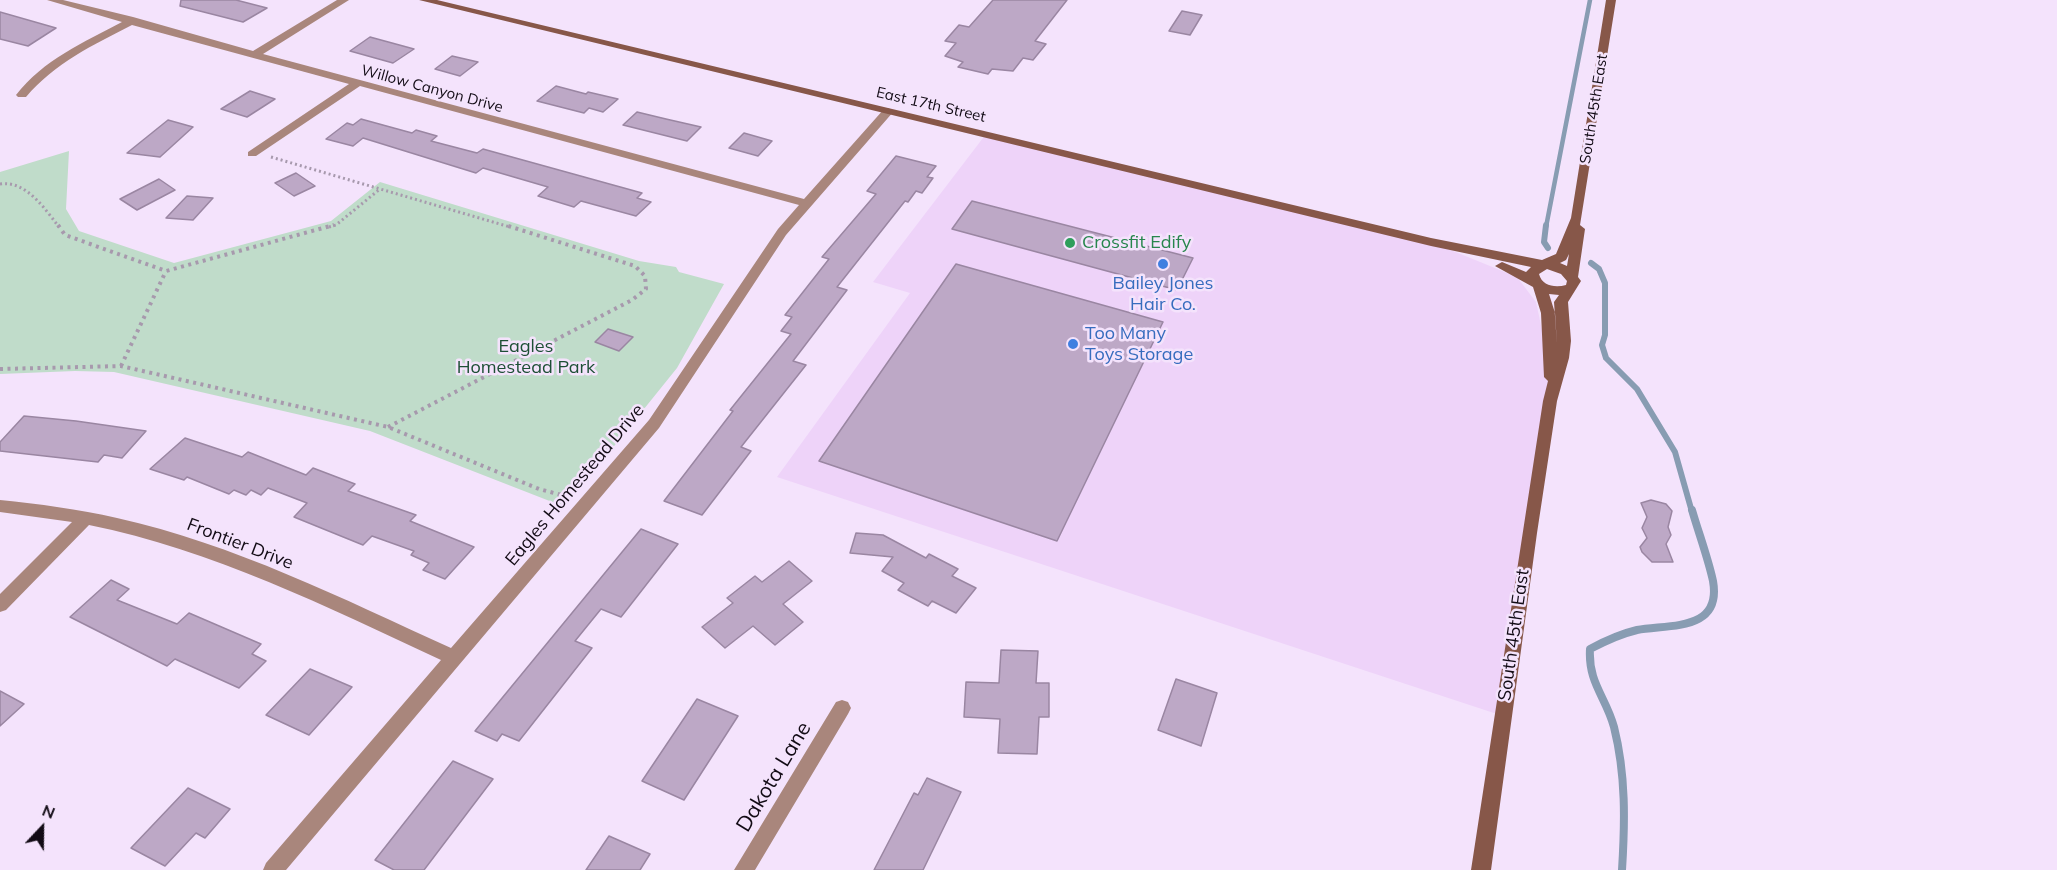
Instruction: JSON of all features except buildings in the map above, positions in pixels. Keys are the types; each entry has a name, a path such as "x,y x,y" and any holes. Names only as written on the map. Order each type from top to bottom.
{"main road":[{"name":"East 17th Street","path":"424,0 1431,242 1564,269 1571,282 1553,291 1522,273 1431,242"},
{"name":"South 45th East","path":"1544,265 1562,257 1577,218 1611,0"},
{"name":"South 45th East","path":"1481,870 1550,401 1564,340 1561,302 1571,282 1580,242 1577,218"},
{"path":"1537,283 1532,272 1544,265"},
{"name":"South 45th East","path":"1537,283 1548,313 1551,336 1550,401"}],"street":[{"name":"Willow Canyon Drive","path":"52,0 133,20 356,84 806,204"},
{"path":"255,54 344,0"},
{"path":"22,95 32,82 55,64 133,20"},
{"path":"252,154 356,84"},
{"name":"Eagles Homestead Drive","path":"273,870 654,424 782,232 888,111"},
{"name":"Frontier Drive","path":"0,506 28,507 86,518 157,534 217,553 352,610 454,658"},
{"path":"0,604 86,518"},
{"name":"Dakota Lane","path":"744,870 842,708"}],"path":[{"path":"252,154 274,158 610,256 635,266 645,276 646,289 632,300 388,427"},
{"path":"0,184 6,183 35,196 65,235 166,271 336,225 380,189"},
{"path":"121,366 166,271"},
{"path":"0,369 121,366 388,427 539,489 587,502"}],"shaded area":[{"path":"986,134 1431,242 1517,277 1536,302 1553,381 1503,716 777,477 910,293 873,282"}],"green space":[{"name":"Eagles Homestead Park","path":"69,151 66,209 79,231 174,263 331,221 380,182 639,261 676,267 679,272 724,284 677,368 565,507 370,431 114,372 0,374 0,172"}],"waterway":[{"path":"1546,227 1590,0"},
{"path":"1546,225 1544,242 1548,248"},
{"path":"1591,263 1599,269 1605,283 1605,335 1602,345 1606,358 1637,389 1675,452 1692,512"},
{"path":"1622,870 1624,816 1621,763 1611,716 1592,671 1590,649 1637,630 1690,622 1701,617 1709,609 1714,598 1713,581 1692,510"}],"place":[{"name":"Crossfit Edify","path":"1070,243"},
{"name":"Bailey Jones Hair Co.","path":"1163,264"},
{"name":"Too Many Toys Storage","path":"1073,344"}]}
